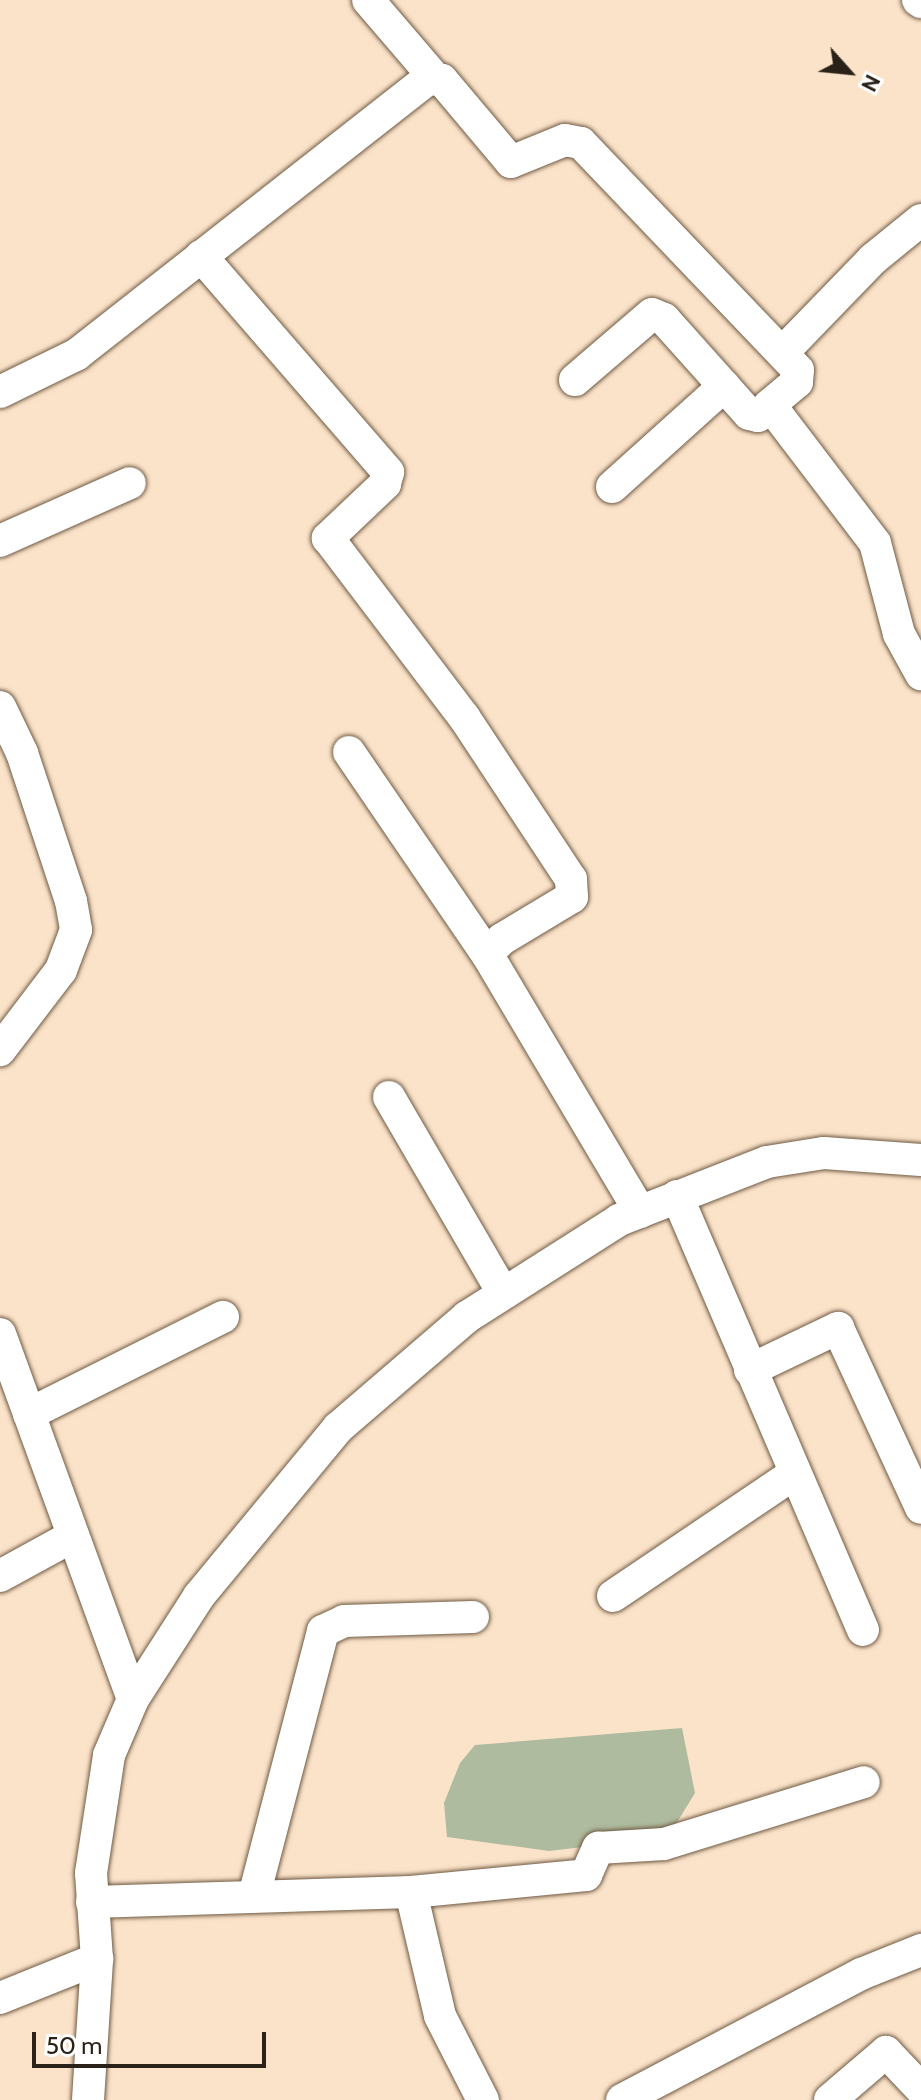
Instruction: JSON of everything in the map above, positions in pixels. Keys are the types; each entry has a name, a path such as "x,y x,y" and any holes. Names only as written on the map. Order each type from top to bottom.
{"street":[{"path":"368,0 434,77 449,87 511,162 565,140 581,143 801,376 770,405 753,416 664,319 652,314 575,380"},
{"path":"0,392 76,355 434,77"},
{"path":"782,353 873,259 921,220"},
{"path":"201,256 388,472 385,484 328,538 464,717 571,879 572,897 502,939 487,954"},
{"path":"612,487 724,386"},
{"path":"770,405 875,543 899,634 921,674"},
{"path":"0,541 130,483"},
{"path":"0,707 22,753 71,901 76,930 61,970 0,1050"},
{"path":"349,752 487,954 640,1212"},
{"path":"389,1097 503,1293"},
{"path":"88,2100 97,1959 92,1902 109,1755 133,1699 199,1596 338,1428 467,1317 640,1212 767,1162 824,1153 921,1160"},
{"path":"677,1196 863,1630"},
{"path":"29,1414 223,1317"},
{"path":"750,1370 838,1328 921,1508"},
{"path":"2,1343 133,1699"},
{"path":"613,1596 794,1474"},
{"path":"0,1576 73,1536"},
{"path":"254,1896 323,1631 344,1621 473,1617"},
{"path":"92,1902 411,1892 586,1875 598,1848 664,1844 864,1782"},
{"path":"411,1892 437,2008 483,2100"},
{"path":"622,2100 668,2090 861,1974 921,1950"},
{"path":"0,1998 97,1959"},
{"path":"830,2100 886,2052 921,2089"}],"green space":[{"path":"682,1728 695,1793 668,1837 549,1851 447,1837 444,1803 460,1763 475,1745"}]}
